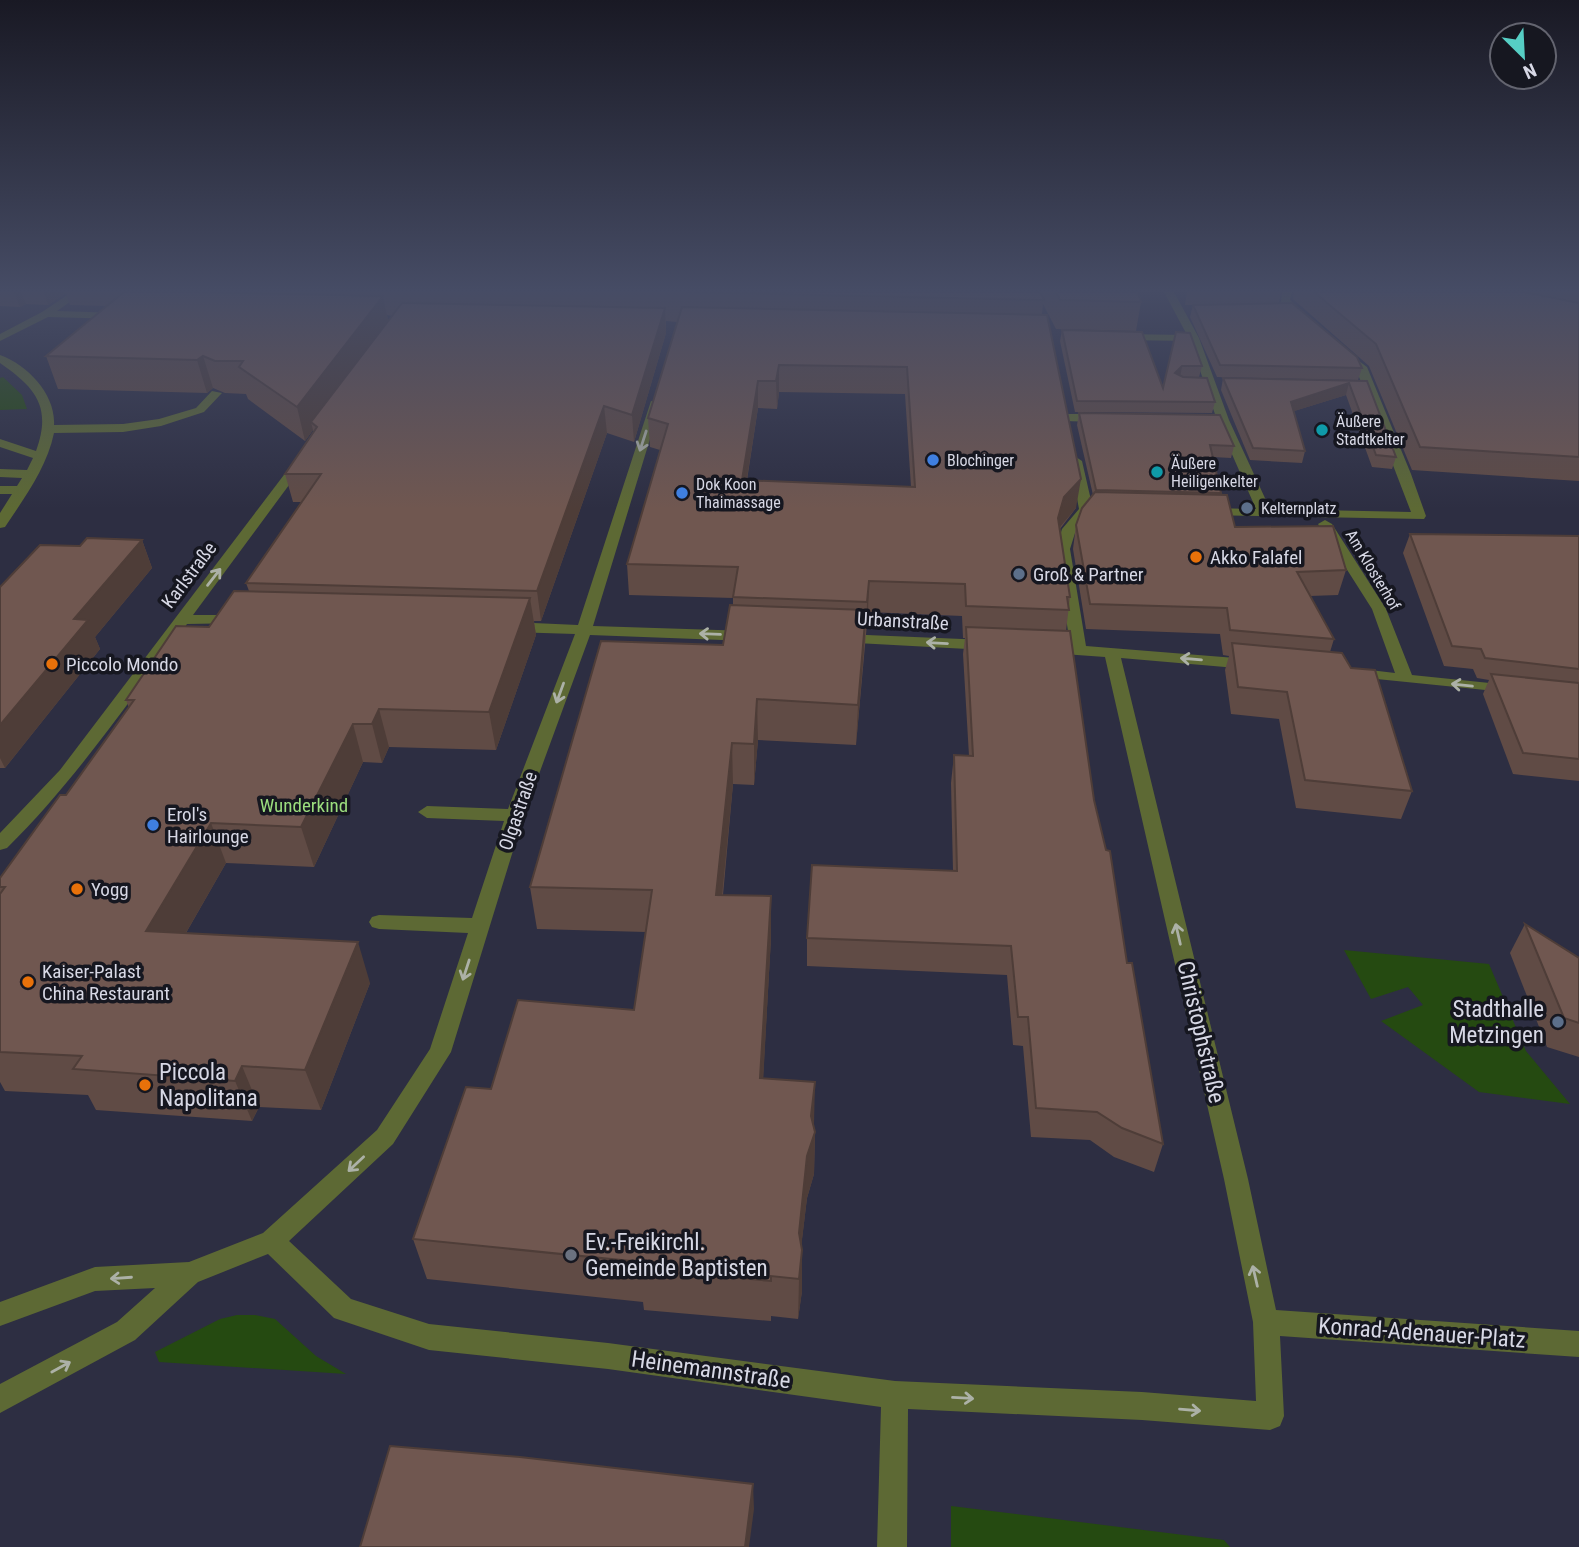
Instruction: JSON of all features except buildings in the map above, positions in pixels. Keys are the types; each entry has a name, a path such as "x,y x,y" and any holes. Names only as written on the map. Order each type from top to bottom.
{"street":[{"path":"0,524 5,508 22,490 41,457 49,429 49,412 35,382 9,364"},
{"path":"1208,364 1219,384 1216,420 1265,513"},
{"name":"Am Klosterhof","path":"1318,513 1419,516 1405,474 1362,387 1361,367 1358,364"},
{"path":"1192,384 1219,384"},
{"path":"49,429 123,428 161,422 200,410 216,393"},
{"name":"Olgastraße","path":"272,1241 385,1137 440,1052 515,815 584,629 658,393"},
{"path":"1067,417 1119,419"},
{"path":"1072,442 1093,509 1069,529 1063,549 1079,650"},
{"path":"0,443 41,457"},
{"name":"Karlstraße","path":"0,844 66,774 306,454"},
{"path":"0,456 41,457"},
{"path":"0,473 32,474"},
{"path":"0,490 22,490"},
{"path":"1196,511 1318,513"},
{"name":"Am Klosterhof","path":"1318,513 1379,608 1405,678"},
{"path":"182,619 250,620"},
{"path":"500,626 762,636"},
{"name":"Urbanstraße","path":"826,638 999,646"},
{"path":"1039,648 1265,666"},
{"name":"Christophstraße","path":"1111,652 1236,1179 1266,1322 1270,1416"},
{"path":"1330,671 1530,692"},
{"path":"427,812 515,815"},
{"path":"379,922 480,926"},
{"path":"0,1314 95,1279 189,1273 272,1241"},
{"name":"Heinemannstraße","path":"272,1241 343,1309 429,1337 608,1356 895,1395 1142,1406 1270,1416"},
{"path":"0,1399 126,1331 189,1273"},
{"name":"Konrad-Adenauer-Platz","path":"1266,1322 1579,1344"},
{"path":"892,1547 895,1395"}],"green space":[{"path":"3,377 22,395 27,409 0,410 0,378"},
{"path":"1344,950 1489,964 1526,1051 1570,1104 1479,1092 1381,1021 1423,1005 1408,987 1371,999"},
{"path":"237,1315 275,1319 316,1356 346,1374 159,1362 155,1352 220,1319"},
{"path":"951,1506 1224,1540 1230,1547 951,1547"}],"place":[{"name":"Äußere Stadtkelter","path":"1322,430"},
{"name":"Blochinger","path":"933,460"},
{"name":"Äußere Heiligenkelter","path":"1157,472"},
{"name":"Dok Koon Thaimassage","path":"682,493"},
{"name":"Kelternplatz","path":"1247,508"},
{"name":"Akko Falafel","path":"1196,557"},
{"name":"Groß & Partner","path":"1019,574"},
{"name":"Piccolo Mondo","path":"52,664"},
{"name":"Erol's Hairlounge","path":"153,825"},
{"name":"Yogg","path":"77,889"},
{"name":"Kaiser-Palast China Restaurant","path":"28,982"},
{"name":"Stadthalle Metzingen","path":"1558,1022"},
{"name":"Piccola Napolitana","path":"145,1085"},
{"name":"Ev.-Freikirchl. Gemeinde Baptisten","path":"571,1255"}],"park label":[{"name":"Wunderkind","path":"304,805"}]}
